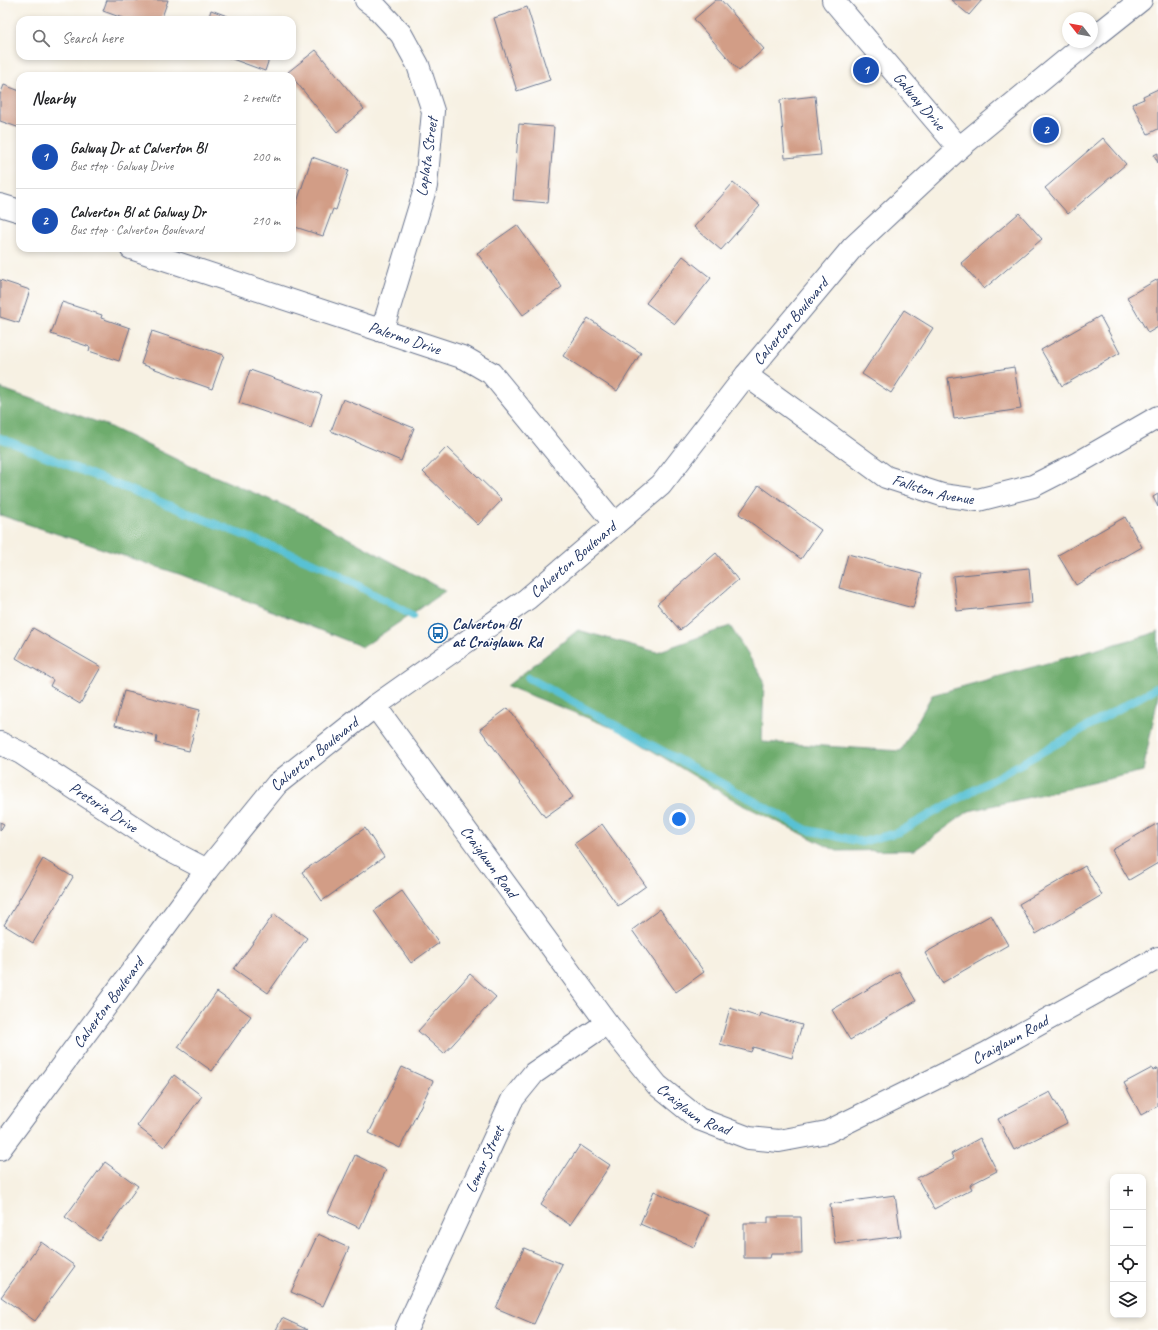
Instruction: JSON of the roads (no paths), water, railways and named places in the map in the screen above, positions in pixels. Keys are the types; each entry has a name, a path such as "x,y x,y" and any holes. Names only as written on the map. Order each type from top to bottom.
{"street":[{"name":"Laplata Street","path":"366,0 378,8 401,34 418,65 433,112 426,186 382,331"},
{"name":"Galway Drive","path":"833,0 959,148"},
{"path":"1098,34 1142,0"},
{"name":"Calverton Boulevard","path":"0,1149 207,870 277,784 375,706 527,599 661,484 746,375 853,247 959,148 1081,48"},
{"path":"0,205 16,210"},
{"name":"Palermo Drive","path":"143,252 465,358 491,373 615,524"},
{"name":"Fallston Avenue","path":"746,375 886,477 942,495 978,500 1033,486 1078,463 1158,418"},
{"name":"Craiglawn Road","path":"375,706 607,1023 657,1085 699,1119 749,1138 779,1141 827,1132 987,1053 1158,958"},
{"name":"Pretoria Drive","path":"0,743 22,753 167,849 207,870"},
{"name":"Lemar Street","path":"406,1330 512,1100 534,1073 607,1023"}],"waterway":[{"path":"0,438 326,568 413,616"},
{"path":"529,678 807,830 862,842 899,832 1158,687"}],"place":[{"name":"Galway Dr at Calverton Bl","path":"866,70"},
{"name":"Calverton Bl at Galway Dr","path":"1046,130"},
{"name":"Calverton Bl at Craiglawn Rd","path":"438,633"}]}
